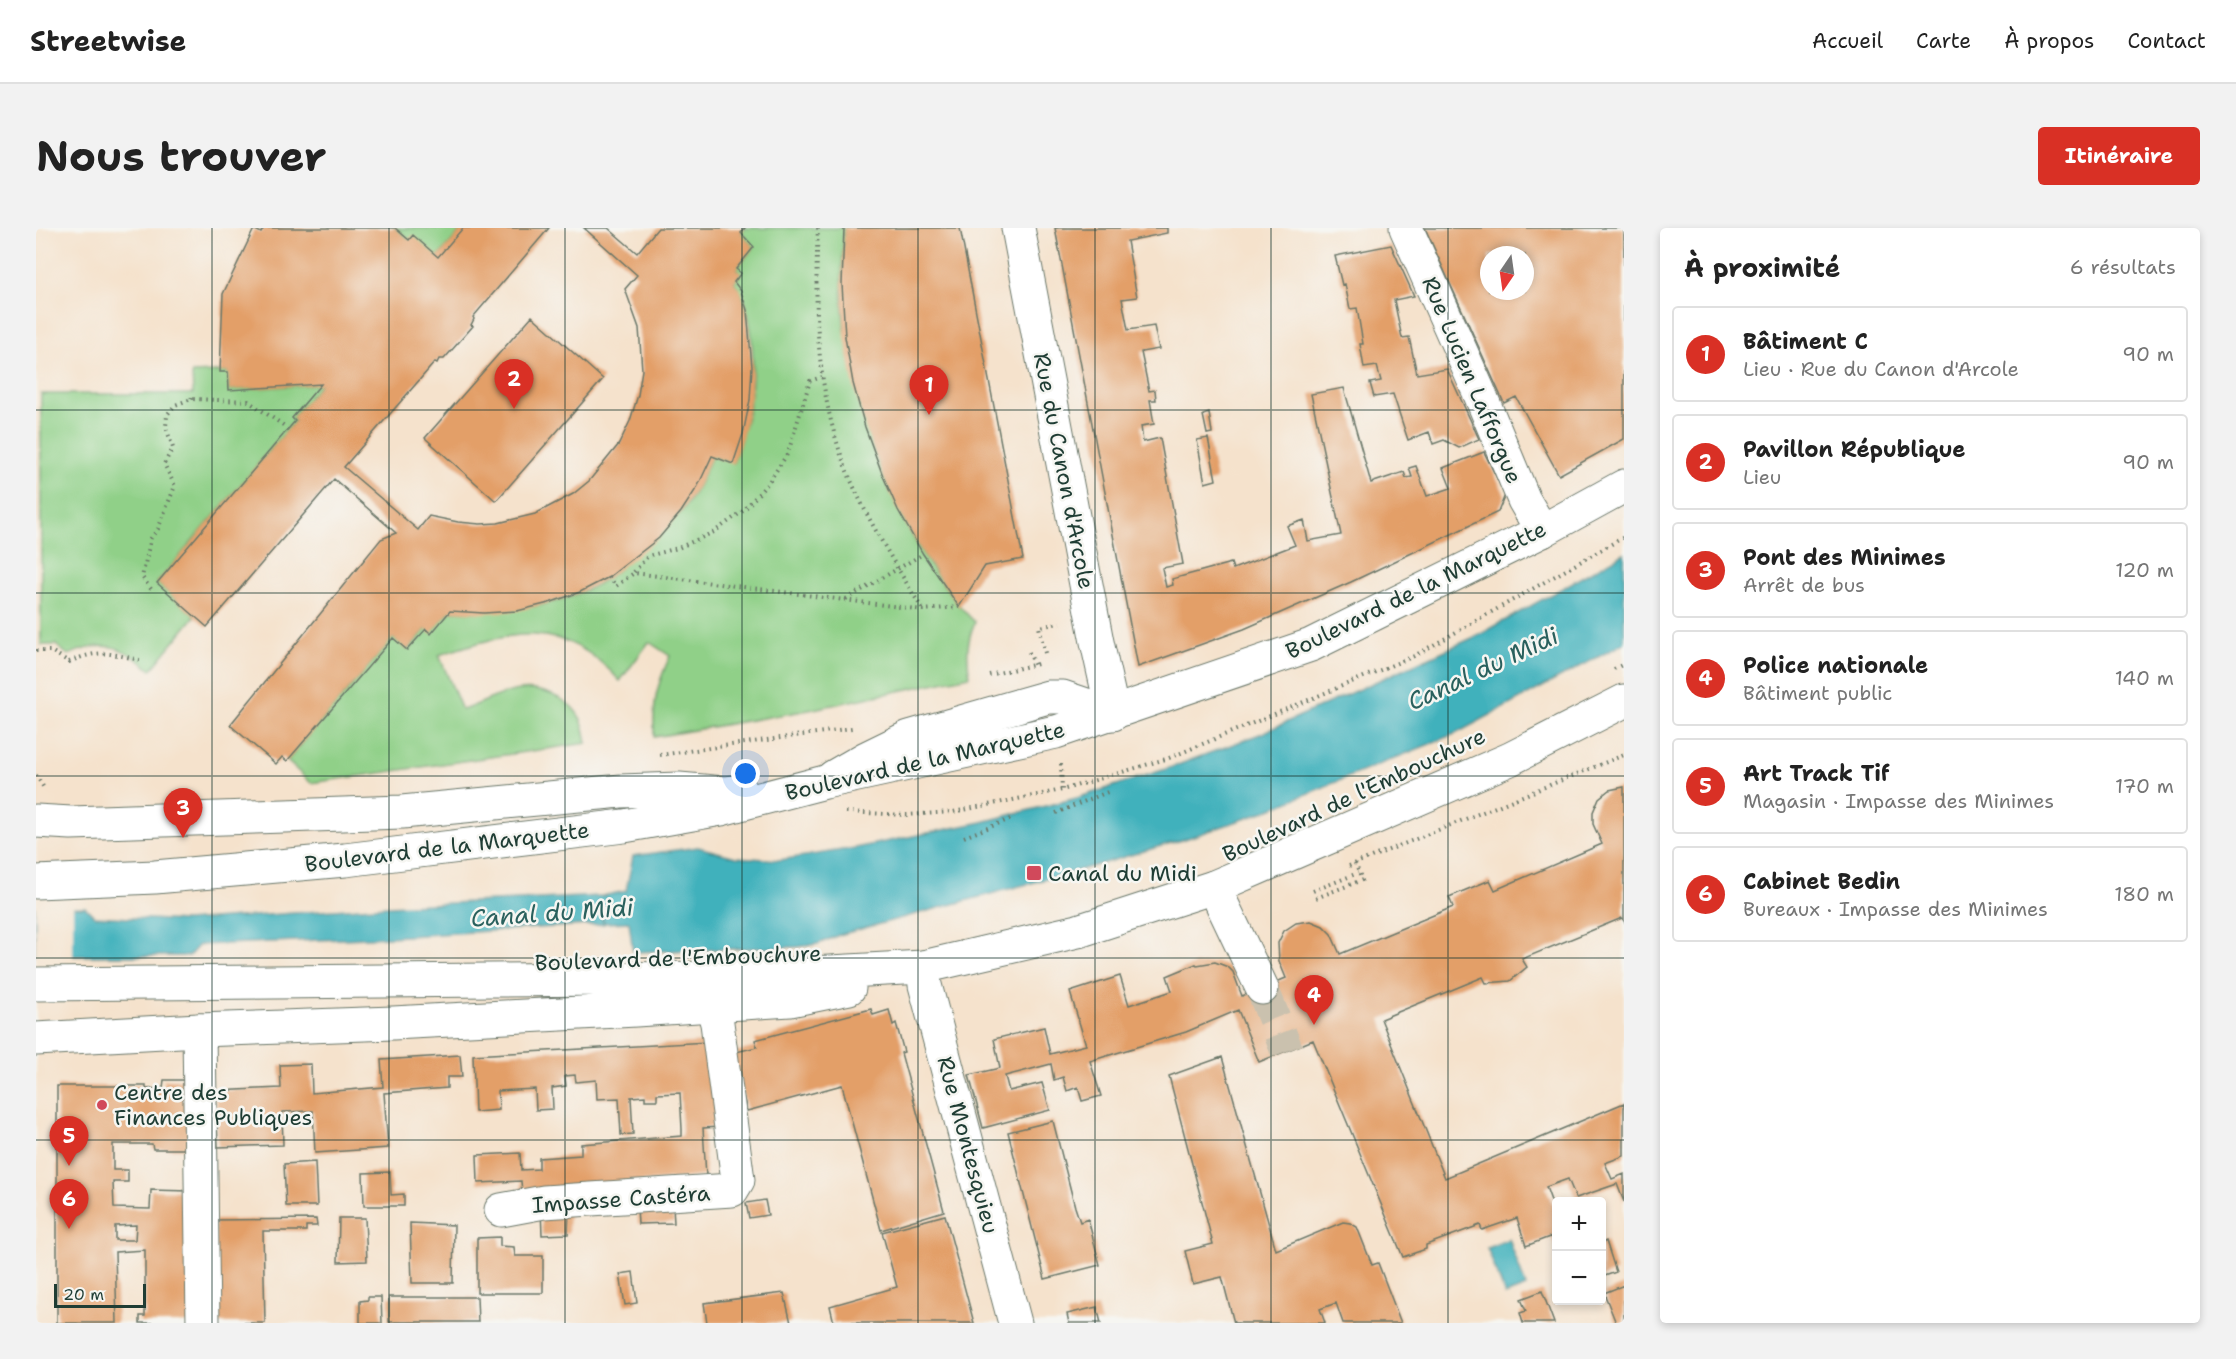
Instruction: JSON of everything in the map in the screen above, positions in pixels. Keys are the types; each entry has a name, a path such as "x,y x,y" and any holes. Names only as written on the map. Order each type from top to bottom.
{"main road":[{"name":"Rue du Canon d'Arcole","path":"1018,228 1113,714"},
{"name":"Rue Lucien Lafforgue","path":"1406,228 1524,500 1542,531"},
{"name":"Boulevard de la Marquette","path":"36,882 83,882 345,860 624,826 721,809 825,782 1056,732 1311,645 1542,531 1624,486"},
{"name":"Boulevard de l'Embouchure","path":"36,984 704,978 923,968 1078,931 1214,887 1510,759 1624,701"},
{"path":"36,821 71,823 402,812 621,791 679,789 725,793 825,782"},
{"path":"1214,887 1262,988"},
{"path":"36,1039 393,1023 790,1000 840,990 923,968"},
{"name":"Rue Montesquieu","path":"923,968 925,985 1015,1323"},
{"name":"Impasse Castéra","path":"501,1210 544,1202 732,1190 738,1180 717,1023 712,1005"},
{"path":"199,1030 202,1323"}],"path":[{"path":"818,228 815,288 822,377 830,418 846,466 867,515 923,610"},
{"path":"609,577 616,586 634,573 648,556 678,548 714,532 743,511 768,483 788,453 810,381 822,377"},
{"path":"191,399 194,393"},
{"path":"151,589 141,577 151,538 158,529 175,486 164,464 173,448 166,427 167,415 175,405 191,399 248,401 286,427"},
{"path":"844,812 906,815 953,812 1062,790 1169,758 1414,656 1624,537"},
{"path":"844,600 923,554"},
{"path":"634,573 923,610 959,607"},
{"path":"1046,653 1039,627 1060,622 1063,632"},
{"path":"36,651 51,651 69,662 88,653 106,652 140,660"},
{"path":"989,675 1038,664"},
{"path":"1614,670 1624,664"},
{"path":"656,756 857,728"},
{"path":"1316,898 1362,880 1355,864 1624,754"},
{"path":"1061,760 1062,790"},
{"path":"36,775 42,786 52,792"},
{"path":"1056,813 1110,792"},
{"path":"964,837 1013,818"},
{"path":"1313,891 1359,873"}],"green space":[{"path":"395,228 463,228 438,257 409,240"},
{"path":"745,228 844,228 842,283 844,324 851,369 866,428 888,486 916,541 947,589 975,622 968,648 970,676 809,710 654,737 656,695 670,656 649,642 620,681 599,661 578,647 557,638 535,635 513,636 490,640 439,655 462,710 512,691 526,689 551,694 566,702 577,713 584,728 587,743 311,783 287,761 393,638 408,650 426,629 431,633 450,611 512,610 532,607 553,603 591,588 609,577 677,517 695,492 712,456 733,463 747,416 753,371 750,322 741,293 734,282 741,273 736,269 754,247 741,233"},
{"path":"228,372 229,390 321,384 292,418 295,421 157,583 195,616 151,670 131,655 112,647 92,647 68,655 56,645 41,645 41,394 193,394 192,373"}],"water":[{"path":"1624,553 1624,643 1457,733 1250,817 1188,838 1094,866 839,935 818,944 797,947 633,952 629,922 605,923 599,911 600,902 598,911 604,924 390,937 199,945 189,956 36,956 36,908 85,907 94,916 185,921 387,906 602,896 626,891 633,856 698,847 736,857 780,860 855,848 982,822 1077,798 1175,766 1260,734 1481,634"},
{"path":"1509,1239 1526,1287 1505,1295 1487,1248"}],"pier":[{"path":"73,904 73,959 36,959 36,905"}],"building":[{"path":"264,228 395,228 409,240 413,235 438,257 463,228 549,228 473,317 471,325 473,326 444,359 435,362 344,467 418,530 429,516 480,524 498,523 535,514 573,494 589,481 619,444 630,421 638,395 642,370 639,328 625,289 637,275 584,228 608,228 637,253 658,228 745,228 741,233 754,247 736,269 741,273 734,282 741,291 747,310 752,367 750,400 743,434 733,464 712,456 698,486 681,512 659,538 609,577 580,592 517,611 484,613 450,611 431,634 426,629 407,650 393,638 287,761 282,757 276,764 230,725 381,539 396,533 334,479 207,627 157,583 295,421 292,418 321,384 229,390 228,372 220,372 223,294 254,229 261,233"},
{"path":"844,228 960,228 1023,559 985,566 959,607 923,554 898,510 865,427 853,383 845,337 842,284"},
{"path":"1055,228 1167,228 1167,233 1127,241 1137,297 1122,299 1128,330 1154,326 1159,349 1141,352 1149,391 1155,390 1156,400 1150,400 1154,424 1141,426 1143,442 1160,438 1183,564 1162,568 1166,587 1173,585 1172,579 1231,563 1233,569 1295,545 1287,526 1304,520 1308,541 1341,535 1311,394 1344,388 1371,483 1404,472 1406,478 1412,477 1409,468 1416,466 1427,496 1451,488 1443,468 1484,452 1505,495 1498,512 1351,582 1244,629 1138,667"},
{"path":"1425,228 1624,228 1624,439 1559,475 1516,397 1504,403"},
{"path":"1391,245 1414,296 1394,300 1402,338 1409,337 1417,374 1447,369 1479,439 1459,448 1444,440 1433,444 1429,432 1408,440 1393,394 1374,397 1370,383 1381,381 1377,366 1364,368 1357,308 1350,309 1345,284 1342,285 1335,256"},
{"path":"532,316 603,379 496,501 425,438"},
{"path":"1209,413 1212,433 1207,434 1203,415"},
{"path":"1208,438 1216,480 1205,483 1197,440"},
{"path":"1624,787 1624,921 1622,918 1522,959 1527,967 1510,981 1486,983 1483,977 1381,1019 1445,1178 1624,1103 1624,1156 1605,1163 1612,1179 1624,1174 1624,1202 1617,1184 1576,1197 1568,1179 1546,1187 1552,1203 1552,1236 1526,1246 1517,1218 1482,1230 1480,1225 1426,1245 1426,1249 1403,1257 1313,1040 1259,1062 1238,1010 1186,1032 1090,1061 1101,1096 1082,1101 1078,1087 1067,1091 1063,1077 1054,1080 1051,1064 1005,1076 1009,1091 1042,1083 1050,1110 983,1128 969,1075 1000,1068 994,1039 1044,1027 1050,1054 1086,1045 1070,992 1120,976 1129,1005 1172,991 1167,976 1196,964 1215,962 1228,967 1233,972 1242,996 1286,978 1279,961 1278,943 1284,931 1296,923 1311,921 1323,926 1331,934 1340,954 1453,907 1449,897 1490,880 1495,890 1602,844 1593,824 1593,812 1599,798 1609,790"},
{"path":"871,1009 873,1015 889,1010 893,1025 896,1023 904,1052 901,1053 944,1211 881,1230 842,1085 747,1111 732,1053 757,1047 755,1040"},
{"path":"708,1042 721,1127 703,1128 706,1176 522,1192 521,1181 478,1183 477,1155 520,1153 521,1170 539,1169 539,1158 581,1155 581,1144 682,1136 682,1129 680,1093 657,1094 657,1100 645,1100 645,1096 631,1097 633,1134 621,1135 619,1098 597,1099 596,1080 576,1082 575,1075 565,1076 566,1086 552,1088 553,1109 536,1110 535,1089 498,1091 499,1110 475,1112 473,1055"},
{"path":"460,1055 462,1077 447,1077 447,1088 384,1093 388,1148 315,1153 313,1111 282,1112 283,1145 218,1147 216,1091 281,1088 280,1065 311,1064 312,1093 383,1087 381,1060"},
{"path":"1222,1057 1276,1250 1343,1222 1357,1227 1372,1265 1378,1263 1401,1323 1343,1323 1336,1303 1320,1309 1325,1323 1234,1323 1222,1277 1193,1284 1185,1251 1213,1244 1169,1076"},
{"path":"164,1080 189,1080 189,1149 153,1149 152,1144 113,1144 113,1170 128,1170 128,1182 113,1182 114,1208 150,1209 151,1190 190,1191 191,1323 140,1323 140,1316 145,1316 145,1250 115,1252 117,1323 57,1323 57,1086 163,1088","holes":["136,1225 135,1240 115,1240 115,1226"]},
{"path":"1053,1121 1075,1207 1080,1222 1088,1219 1100,1265 1045,1279 1008,1132"},
{"path":"315,1162 317,1206 286,1206 284,1164"},
{"path":"390,1172 391,1195 404,1194 404,1206 364,1206 363,1173"},
{"path":"765,1200 768,1215 749,1218 746,1203"},
{"path":"673,1206 674,1223 638,1224 637,1207"},
{"path":"569,1209 568,1234 542,1235 541,1210"},
{"path":"945,1215 974,1323 834,1323 830,1306 897,1287 882,1232"},
{"path":"339,1218 365,1218 367,1261 338,1262"},
{"path":"316,1219 317,1226 306,1226 306,1231 263,1231 265,1323 217,1323 215,1220"},
{"path":"410,1223 454,1225 453,1283 412,1283"},
{"path":"500,1237 500,1246 514,1247 515,1256 543,1256 543,1293 477,1293 477,1238"},
{"path":"1606,1241 1616,1272 1606,1276"},
{"path":"633,1272 637,1303 625,1305 620,1274"},
{"path":"1624,1285 1624,1323 1616,1323 1606,1292"},
{"path":"1542,1291 1554,1323 1523,1323 1520,1313 1526,1311 1521,1299"},
{"path":"784,1293 791,1323 707,1323 704,1303"},
{"path":"368,1297 381,1297 382,1323 360,1323 360,1301 368,1300"},
{"path":"389,1297 477,1297 478,1322 389,1322"},
{"path":"1097,1307 1101,1323 1069,1323 1067,1314"}],"tunnel":[{"path":"1262,988 1287,1051"}],"place":[{"name":"Pavillon République","path":"514,409"},
{"name":"Bâtiment C","path":"929,415"},
{"name":"Pont des Minimes","path":"183,838"},
{"name":"Canal du Midi","path":"1034,873"},
{"name":"Police nationale","path":"1314,1025"},
{"name":"Centre des Finances Publiques","path":"102,1105"},
{"name":"Art Track Tif","path":"69,1166"},
{"name":"Cabinet Bedin","path":"69,1229"}]}
